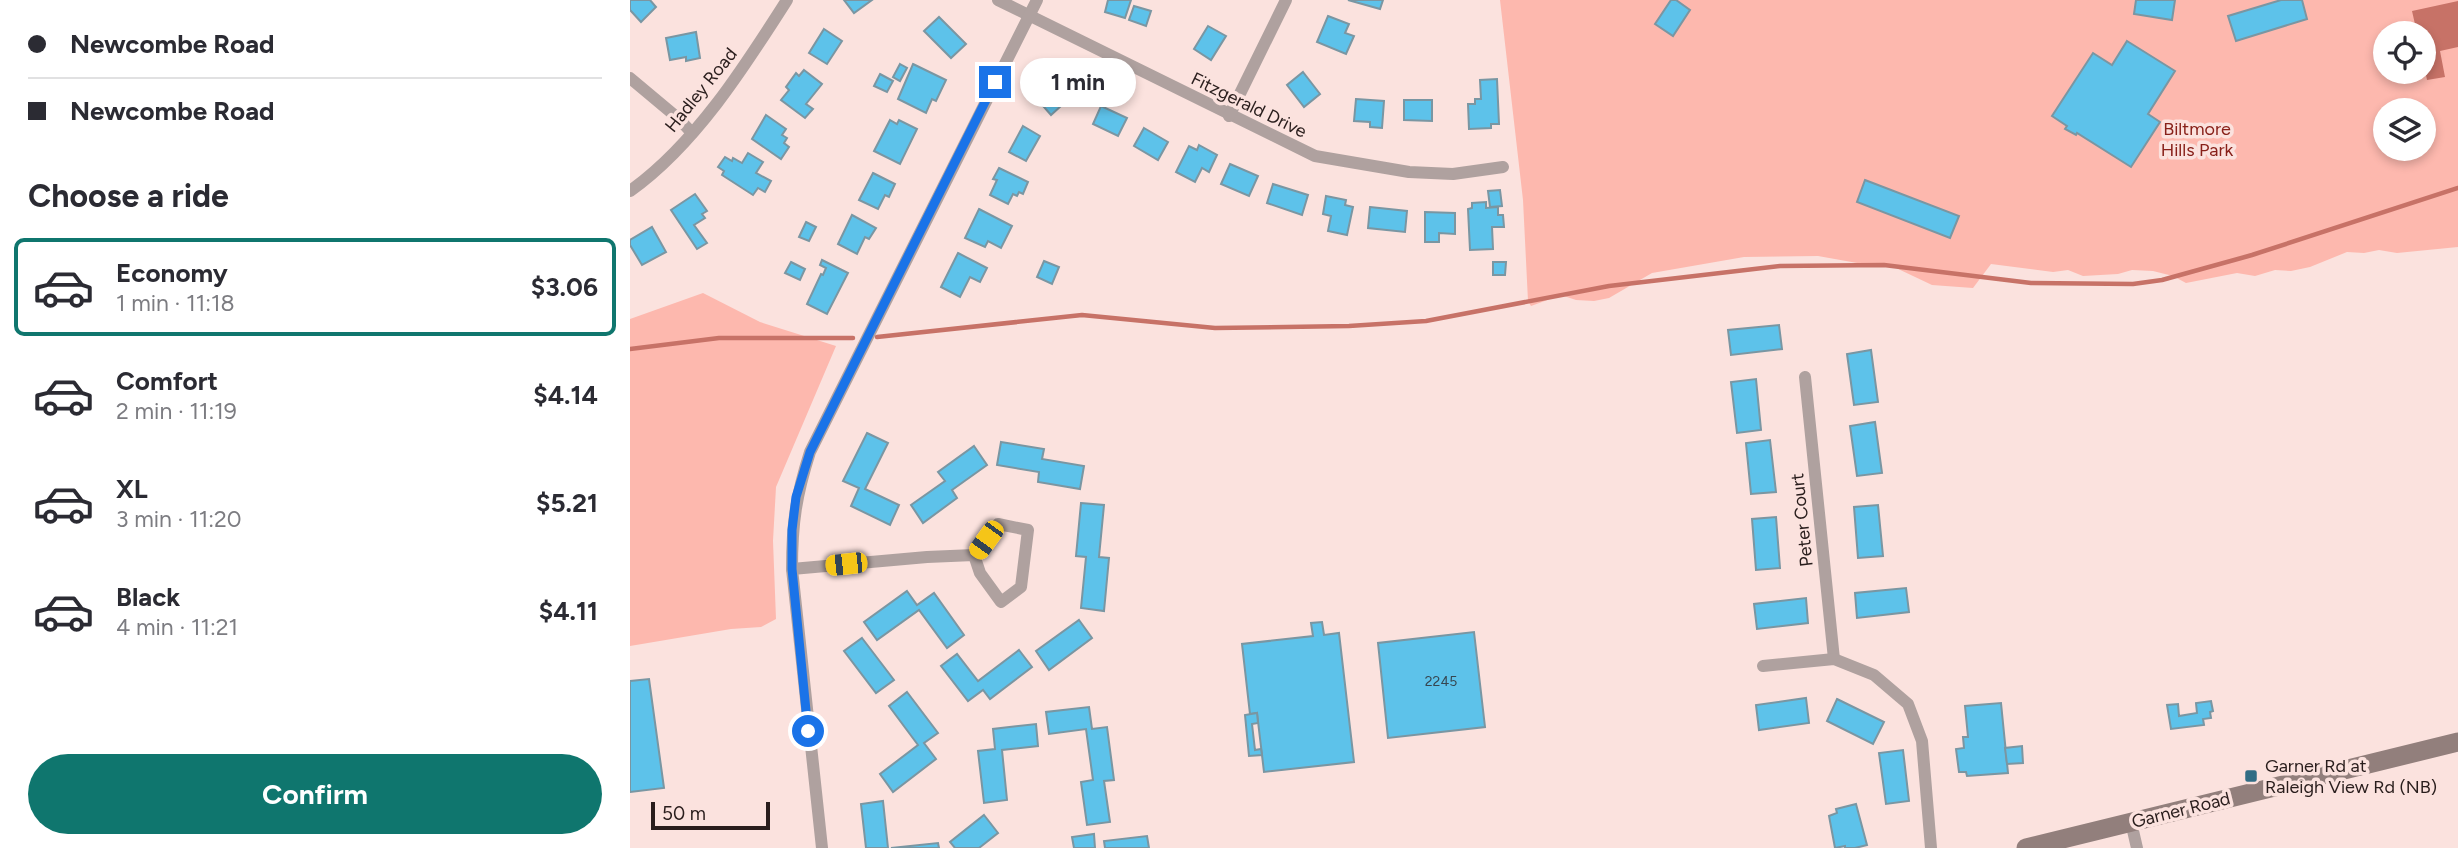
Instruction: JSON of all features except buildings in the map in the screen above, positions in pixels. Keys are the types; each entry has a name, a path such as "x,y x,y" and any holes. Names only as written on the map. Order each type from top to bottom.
{"main road":[{"name":"Garner Road","path":"2026,848 2458,742"}],"street":[{"name":"Hadley Road","path":"630,191 659,168 692,132 747,63 787,0"},
{"name":"Fitzgerald Drive","path":"998,0 1315,156 1409,172 1453,174 1503,167"},
{"path":"822,848 792,569 792,530 796,497 810,452 1037,0"},
{"path":"1229,116 1286,0"},
{"path":"630,78 692,132"},
{"name":"Peter Court","path":"1805,377 1835,659"},
{"path":"792,569 974,555 998,524 1028,530 1021,587 1000,602 980,573 974,555"},
{"path":"1763,666 1835,659 1874,675 1908,704 1922,741 1931,848"},
{"path":"2131,822 2137,848"}],"green space":[{"name":"Biltmore Hills Park","path":"1500,0 2458,0 2458,247 2397,253 2379,250 2347,252 2310,267 2291,271 2275,270 2255,276 2237,273 2186,283 2173,276 2153,271 2132,270 2118,274 2083,276 2068,270 2053,272 1991,264 1973,288 1932,285 1894,267 1818,256 1744,257 1652,273 1609,298 1576,300 1561,295 1531,306 1528,301 1523,200"},
{"path":"703,293 760,322 836,346 776,487 773,541 776,619 761,627 731,629 630,646 630,319"}],"shaded area":[{"path":"2458,1 2458,47 2440,51 2445,77 2436,78 2436,21 2414,21 2412,11"}],"waterway":[{"path":"877,337 1082,315 1215,328 1349,326 1426,321 1609,286 1780,266 1884,265 2031,283 2133,284 2162,280 2252,255 2458,188"},
{"path":"630,349 719,338 853,338"}],"place":[{"name":"Garner Rd at Raleigh View Rd (NB)","path":"2251,776"}],"route":[{"path":"808,731 792,569 792,530 796,497 810,452 995,82"}]}
